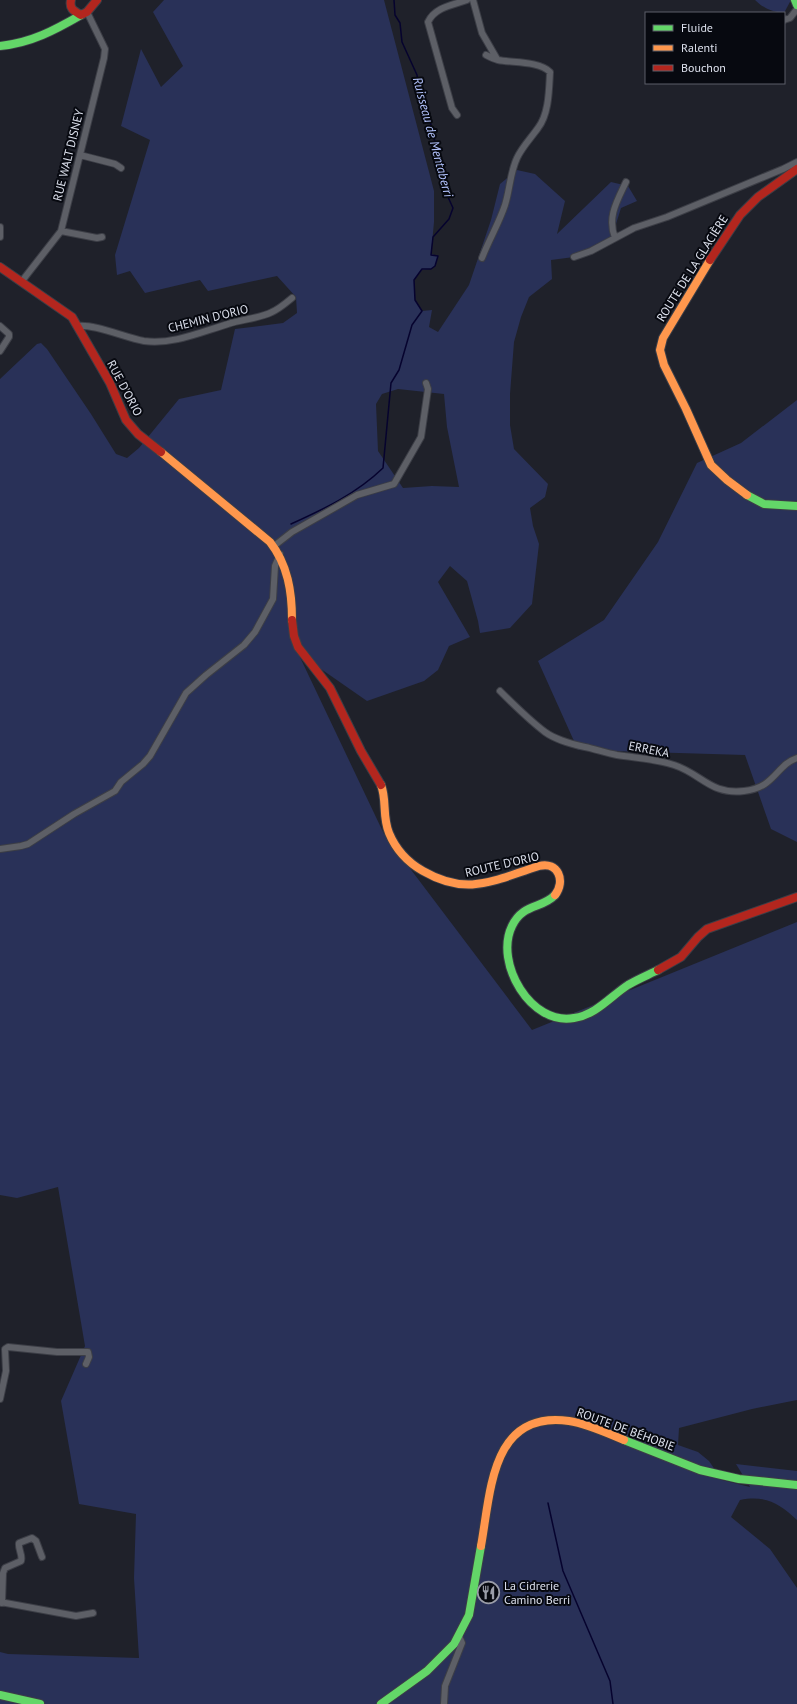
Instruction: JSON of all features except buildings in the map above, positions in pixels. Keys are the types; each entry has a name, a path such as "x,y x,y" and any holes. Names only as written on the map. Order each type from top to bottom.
{"street":[{"path":"0,46 12,45 38,38 62,27 98,0"},
{"path":"457,115 452,108 428,22 431,16 438,10 467,0"},
{"path":"473,0 482,33 497,59"},
{"path":"795,0 797,5"},
{"path":"71,4 75,13 86,10"},
{"path":"62,27 71,4"},
{"path":"785,20 790,18 797,9"},
{"name":"RUE WALT DISNEY","path":"22,281 61,231 106,49 92,25 86,10"},
{"path":"482,258 501,215 509,192 510,179 517,157 539,128 543,118 547,101 550,72 547,69 526,63 497,59 486,55"},
{"path":"80,155 115,164 121,168"},
{"path":"574,257 591,251 634,228 668,217 797,162"},
{"name":"ROUTE DE LA GLACIÈRE","path":"797,169 758,197 740,215 700,275 663,338 660,350 664,365 711,465 744,494 764,504 797,506"},
{"path":"615,238 611,223 613,208 626,182"},
{"path":"0,227 0,237"},
{"path":"61,231 97,238 102,237"},
{"name":"RUE D'ORIO","path":"0,267 66,312 78,326 110,383 126,420 138,434 274,546"},
{"name":"CHEMIN D'ORIO","path":"78,326 104,330 140,340 152,342 166,341 205,332 273,312 292,298"},
{"path":"0,326 9,334 9,337 0,351"},
{"path":"274,546 292,532 357,495 394,484 421,437 428,389 426,383"},
{"name":"ROUTE D'ORIO","path":"274,546 280,554 290,585 292,628 295,639 302,652 329,687 362,752 380,782 384,792 385,823 398,851 411,864 458,885 479,883 545,865 556,868 559,873 560,884 557,893 543,903 530,906 523,910 512,927 506,945 509,963 517,985 524,995 539,1009 549,1015 561,1019 571,1019 584,1015 599,1008 629,985 662,969 680,958 704,932 797,897"},
{"path":"0,849 14,848 28,844 74,814 115,791 121,782 143,764 155,747 186,693 244,645 254,632 273,599 275,566 280,554"},
{"name":"ERREKA","path":"500,691 545,732 556,738 569,743 616,754 659,761 676,766 719,790 738,791 754,789 765,784 787,764 797,758"},
{"path":"0,1399 6,1371 6,1349 8,1347 57,1352 88,1352 89,1357 86,1364"},
{"name":"ROUTE DE BÉHOBIE","path":"380,1704 427,1670 451,1647 459,1636 469,1615 494,1471 501,1453 509,1440 524,1427 544,1420 570,1421 591,1427 700,1470 739,1479 797,1485"},
{"path":"42,1557 36,1541 32,1538 19,1543 22,1558 21,1561 5,1568 2,1573 1,1602 76,1616 93,1613"},
{"path":"444,1704 445,1686 462,1643 459,1636"},
{"name":"ROUTE DE BÉHOBIE","path":"374,1704 424,1667 459,1636"},
{"path":"0,1695 40,1704"}],"shaded area":[{"path":"164,0 384,0 434,191 434,222 431,254 438,256 435,266 431,269 422,270 414,280 415,300 422,311 432,310 429,327 438,332 469,285 491,220 500,184 517,170 535,174 565,201 557,234 611,182 628,186 637,201 621,208 611,240 574,257 551,260 552,279 529,297 521,317 514,342 510,394 510,425 514,449 548,484 545,497 530,508 533,526 539,544 532,604 510,628 480,633 467,581 450,566 438,582 470,637 449,646 438,670 424,681 367,701 298,653 384,834 532,1030 797,922 797,1400 752,1409 679,1428 678,1445 698,1452 709,1461 722,1480 750,1487 736,1464 797,1471 797,1520 778,1505 757,1499 740,1500 731,1517 770,1549 797,1588 797,1704 0,1704 0,1652 8,1654 139,1658 134,1578 136,1514 79,1504 61,1401 85,1346 58,1187 17,1198 0,1195 0,379 37,344 41,343 47,349 91,414 116,454 127,458 139,448 179,399 221,390 235,329 283,323 297,313 296,297 277,276 208,291 200,280 145,293 130,271 117,275 115,255 150,140 121,126 141,49 161,87 183,66 153,12","holes":["398,389 444,394 447,427 459,487 432,486 403,488 378,451 376,404 382,394"]},
{"path":"755,0 791,0 785,12 776,12 762,6"},
{"path":"797,400 797,842 771,829 745,755 578,750 538,661 604,620 658,542 697,463 741,443"}],"waterway":[{"name":"Ruisseau de Mentaberri","path":"291,524 327,507 351,493 362,486 383,468 391,383 399,370 412,325 422,311 415,300 414,280 422,269 431,269 435,266 438,256 431,255 433,237 449,219 453,208 448,197 430,121 419,92 417,75 402,42 400,23 395,15 394,0"},
{"path":"548,1503 563,1571 610,1681 613,1704"}],"traffic: fast":[{"path":"795,0 797,5"},
{"path":"0,46 32,39 52,31 81,15"},
{"path":"747,495 764,504 797,506"},
{"path":"555,895 544,903 522,913 512,926 508,941 508,957 512,973 520,989 531,1002 544,1012 558,1018 574,1018 582,1016 596,1009 628,985 658,970"},
{"path":"624,1440 700,1470 739,1479 797,1485"},
{"path":"381,1704 427,1671 454,1644 469,1615 481,1546"},
{"path":"0,1695 40,1704"}],"traffic: slow":[{"path":"710,260 663,338 660,350 664,365 711,465 727,480 747,495"},
{"path":"161,452 270,542 281,560 288,579 292,620"},
{"path":"381,785 389,833 407,860 423,871 439,879 468,885 494,881 546,865 555,869 560,878 560,884 555,895"},
{"path":"481,1546 493,1479 500,1459 510,1441 524,1428 543,1421 569,1421 590,1426 624,1440"}],"traffic: jam":[{"path":"71,0 71,8 81,15 87,12 97,0"},
{"path":"710,260 740,215 758,197 797,169"},
{"path":"0,267 72,317 110,383 126,420 138,434 161,452"},
{"path":"292,620 294,636 298,647 330,688 361,751 381,785"},
{"path":"658,970 681,957 707,929 797,897"}],"place":[{"name":"La Cidrerie Camino Berri","path":"489,1592"}]}
